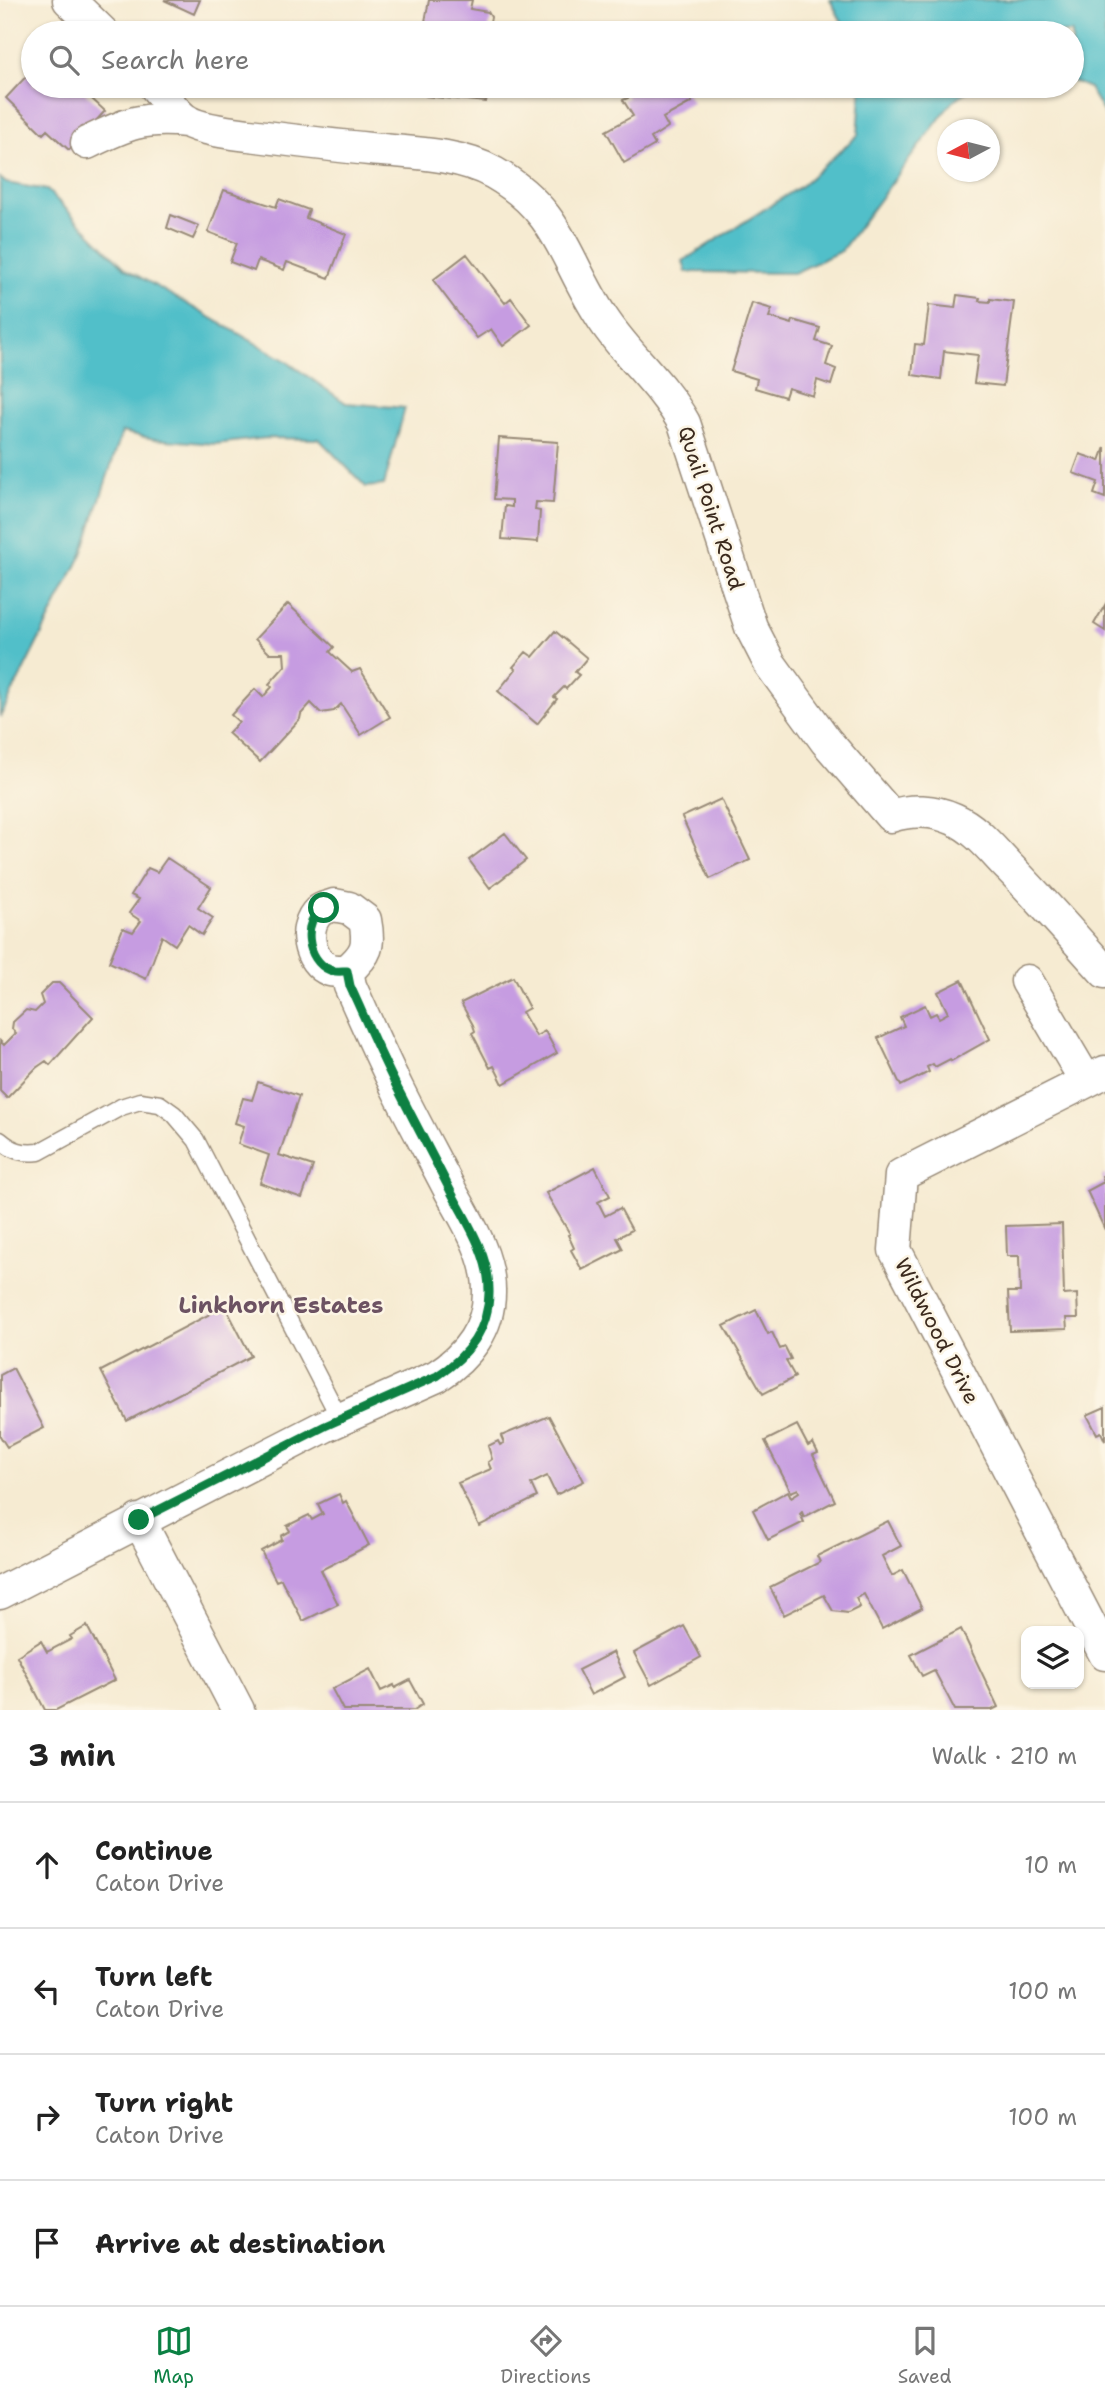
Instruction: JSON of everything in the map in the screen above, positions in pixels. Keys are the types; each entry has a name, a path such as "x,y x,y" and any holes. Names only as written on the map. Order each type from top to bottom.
{"street":[{"path":"69,0 91,21"},
{"path":"166,98 187,121"},
{"path":"87,143 134,122 160,118 187,121"},
{"name":"Quail Point Road","path":"187,121 222,131 425,154 467,162 492,172 521,191 540,209 560,237 603,319 671,399 684,423 699,462 751,627 769,663 826,741 891,816 904,811 929,811 954,819 975,832 1049,908 1105,972"},
{"path":"0,1593 340,1419 437,1376 453,1366 470,1348 483,1327 489,1289 486,1265 398,1090 350,986 347,971"},
{"name":"Wildwood Drive","path":"1027,981 1096,1077 901,1175 895,1250 1105,1654"},
{"path":"139,1520 238,1710"}],"lane":[{"path":"0,1140 24,1154 39,1152 121,1108 140,1101 160,1104 174,1114 196,1140 340,1419"}],"water":[{"path":"830,0 1105,0 1105,115 1089,88 1084,86 1084,21 841,21"},
{"path":"861,98 958,98 937,119 841,251 794,273 686,272 683,261 801,186 858,135"},
{"path":"0,178 6,183 47,190 126,269 283,359 346,403 405,408 384,485 366,487 319,439 267,438 215,444 154,439 122,432 82,554 0,717"}],"building":[{"path":"164,0 200,0 194,14"},
{"path":"429,0 472,0 470,9 488,12 491,17 490,21 425,21"},
{"path":"21,82 21,98 91,98 105,111 69,150 47,130 43,134 6,98"},
{"path":"446,98 487,98 486,102"},
{"path":"690,98 692,102 663,118 668,127 651,138 655,145 624,163 606,131 633,116 623,100"},
{"path":"224,190 276,207 279,199 309,210 306,218 346,234 329,278 287,262 284,270 258,260 254,271 230,262 237,243 208,232"},
{"path":"171,215 199,226 193,239 167,228"},
{"path":"467,254 505,303 511,298 531,325 503,346 491,329 477,338 433,280"},
{"path":"957,295 980,298 979,301 990,302 990,299 1014,302 1003,386 974,383 978,355 944,351 941,379 912,375 915,344 924,345 929,305 955,308"},
{"path":"752,303 772,309 769,317 792,324 793,320 820,328 816,341 832,346 826,365 836,369 831,385 817,380 813,396 788,388 785,397 755,388 757,379 731,371"},
{"path":"499,438 558,442 553,503 536,502 535,510 540,511 538,542 502,539 505,506 512,507 512,500 494,499"},
{"path":"1105,447 1105,498 1094,494 1098,482 1073,473 1080,454 1100,461"},
{"path":"288,604 334,647 330,652 352,672 360,669 390,717 361,735 341,704 334,711 321,713 311,703 300,719 260,762 228,733 239,722 231,715 255,689 263,697 272,687 269,684 285,666 284,653 269,653 255,639"},
{"path":"1105,605 1105,631 1094,624"},
{"path":"555,631 587,658 575,672 579,675 554,697 557,699 537,724 498,691 526,652 533,657"},
{"path":"721,799 750,860 710,879 682,817"},
{"path":"505,833 526,860 490,888 469,860"},
{"path":"167,858 211,887 198,908 213,918 202,935 188,925 175,945 162,936 146,979 109,962 123,928 133,932 141,921 129,913 139,899 131,895 148,868 157,872"},
{"path":"513,977 529,1008 522,1012 536,1036 545,1031 557,1053 503,1084 494,1066 490,1068 472,1033 475,1031 473,1025 461,1003"},
{"path":"962,980 990,1039 951,1061 950,1059 935,1067 933,1064 927,1067 929,1072 901,1086 878,1038 904,1026 900,1017 925,1005 930,1016 936,1013 939,1018 948,1013 938,992"},
{"path":"52,983 59,983 93,1017 50,1065 46,1061 36,1068 7,1098 0,1091 0,1041 4,1045 16,1033 12,1029 13,1022 26,1010 35,1012 43,1004 40,995"},
{"path":"258,1082 299,1096 279,1155 313,1166 302,1198 260,1183 269,1155 238,1144 244,1126 235,1123 243,1098 252,1100"},
{"path":"595,1167 610,1196 598,1202 605,1216 620,1208 632,1230 617,1238 623,1249 582,1270 571,1250 574,1248 568,1235 570,1234 546,1193"},
{"path":"1105,1175 1105,1230 1087,1191 1104,1182 1102,1176"},
{"path":"1062,1224 1064,1295 1077,1294 1078,1318 1066,1318 1067,1329 1010,1331 1008,1292 1020,1292 1019,1256 1007,1256 1006,1226"},
{"path":"225,1306 251,1356 127,1421 101,1371"},
{"path":"756,1310 768,1334 772,1332 780,1349 785,1347 791,1359 786,1361 795,1377 763,1394 724,1326"},
{"path":"13,1368 44,1428 7,1447 0,1436 0,1375"},
{"path":"1105,1407 1105,1441 1101,1432 1097,1434 1087,1415"},
{"path":"549,1416 584,1481 556,1495 547,1476 531,1484 537,1497 479,1526 458,1483 491,1469 488,1462 492,1459 488,1446 498,1441 500,1445 504,1443 501,1436"},
{"path":"797,1425 808,1446 813,1443 818,1453 813,1455 835,1501 804,1517 802,1512 800,1514 804,1522 768,1540 753,1510 788,1491 791,1497 799,1492 798,1489 791,1492 765,1441"},
{"path":"339,1494 343,1503 346,1501 369,1545 321,1570 338,1604 303,1621 281,1579 276,1581 261,1551 282,1540 281,1536 290,1531 287,1526 309,1515 312,1520 323,1514 318,1504"},
{"path":"888,1521 901,1546 882,1556 892,1576 903,1570 922,1608 882,1629 864,1594 856,1598 860,1607 848,1613 833,1611 824,1595 784,1615 770,1587 820,1562 817,1556"},
{"path":"87,1626 115,1680 56,1710 45,1710 17,1656 41,1641 47,1652 72,1639 70,1636"},
{"path":"684,1626 701,1657 651,1685 634,1653"},
{"path":"961,1629 998,1707 992,1710 955,1710 934,1670 922,1676 911,1655"},
{"path":"613,1652 625,1677 591,1695 578,1670"},
{"path":"370,1669 381,1691 394,1685 395,1688 410,1680 423,1704 414,1710 343,1710 332,1689"}],"district":[{"name":"Linkhorn Estates","path":"281,1305"}],"route":[{"path":"139,1520 325,1426 437,1376 453,1366 470,1348 483,1327 489,1289 486,1265 469,1227 398,1090 350,986 347,971 329,970 314,957 308,939 312,921 320,909 324,908"}]}
